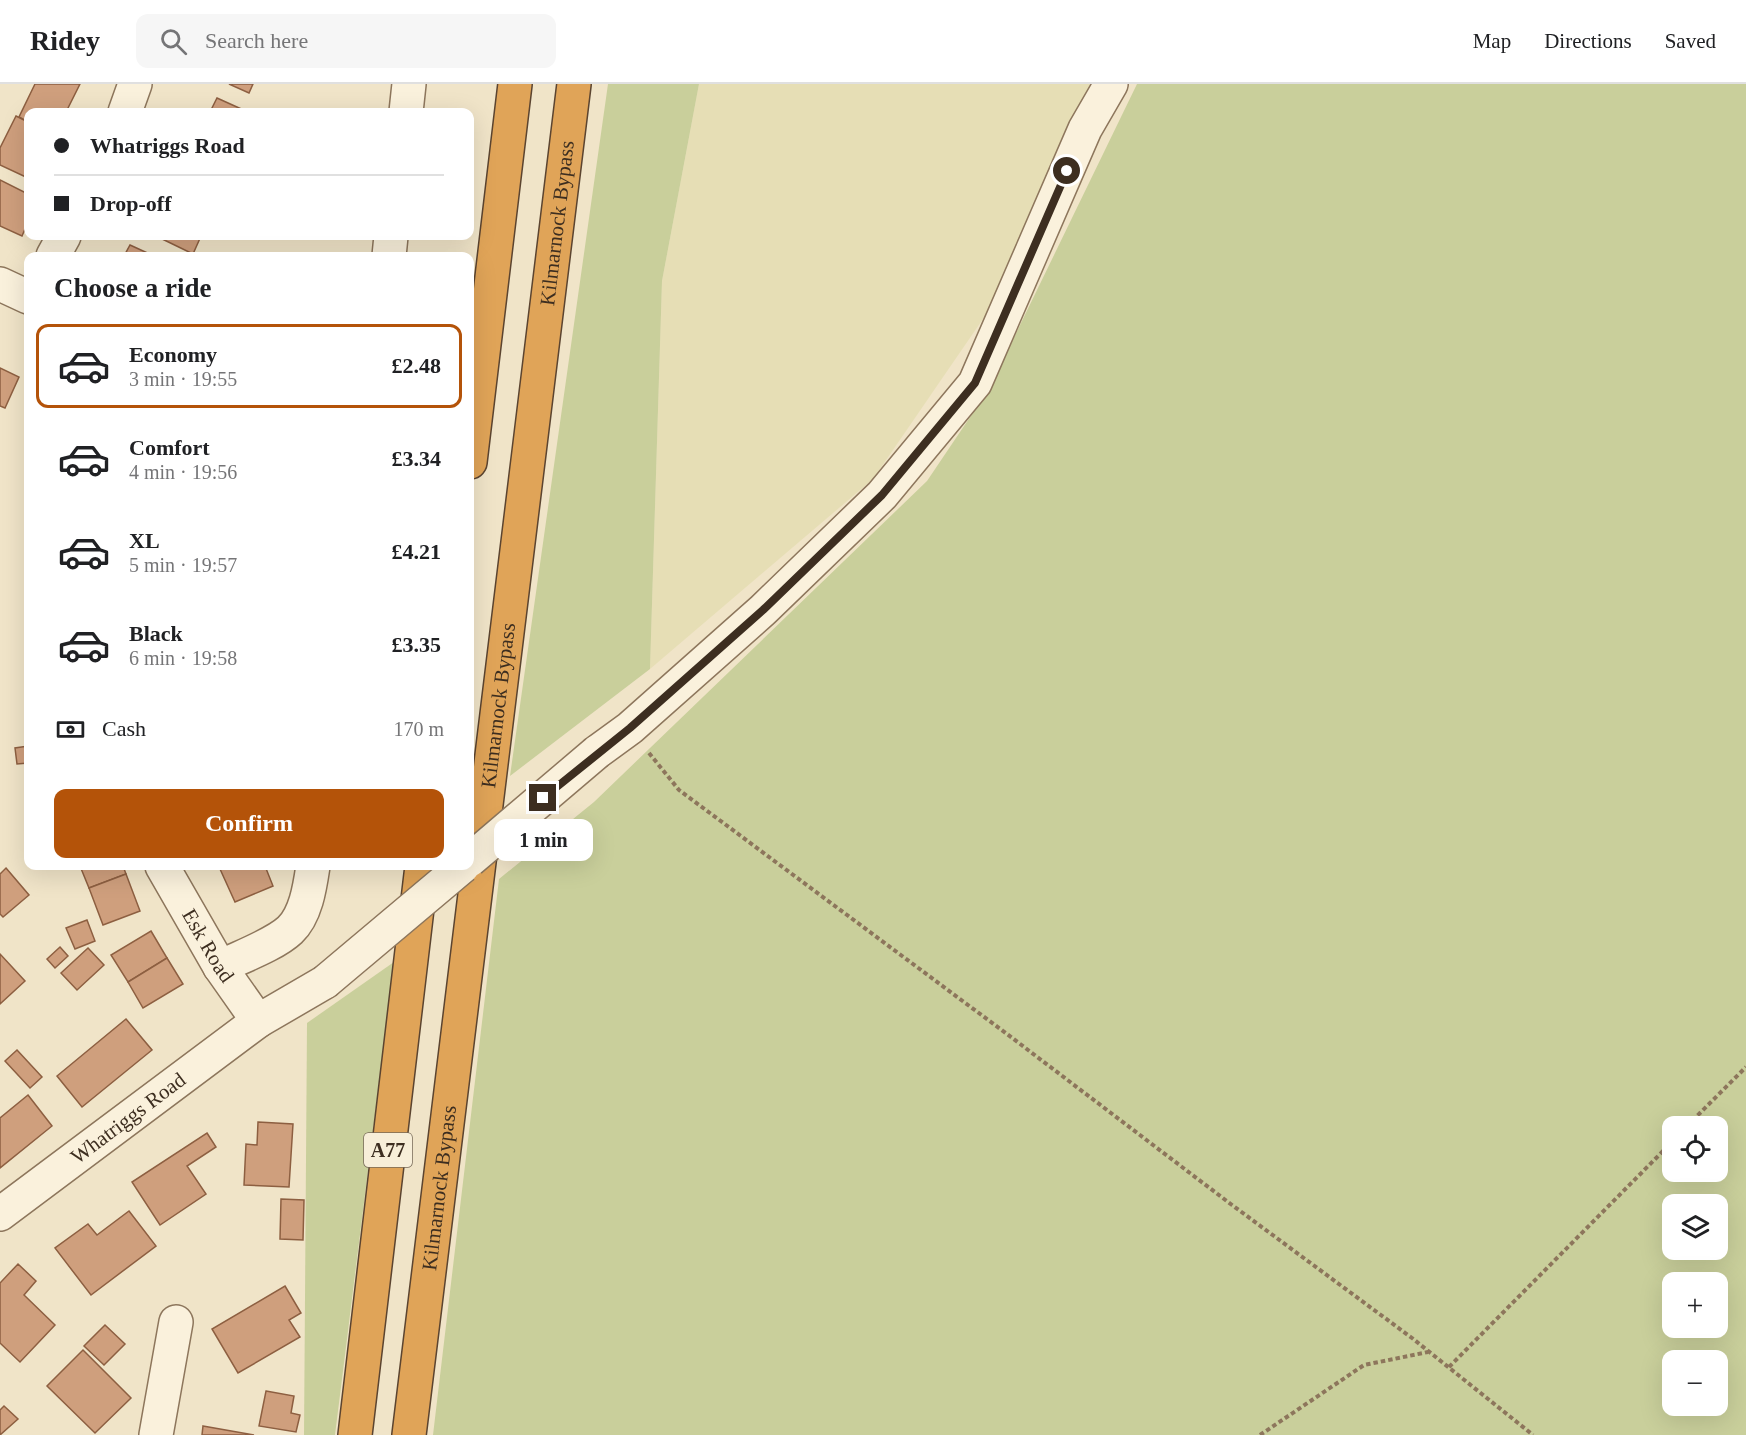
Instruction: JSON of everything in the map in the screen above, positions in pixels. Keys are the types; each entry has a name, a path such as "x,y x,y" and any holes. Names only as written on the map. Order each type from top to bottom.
{"highway":[{"path":"474,428 515,84"},
{"name":"Kilmarnock Bypass","path":"410,1435 574,84"},
{"name":"A77","path":"355,1435 422,870"}],"street":[{"path":"126,108 135,84"},
{"path":"406,108 409,84"},
{"path":"474,857 597,752 630,728 763,610 882,495 975,383 1086,129 1110,84"},
{"path":"0,284 24,295"},
{"name":"Esk Road","path":"164,870 220,967 258,1021"},
{"path":"220,967 289,931 299,917 312,870"},
{"name":"Whatriggs Road","path":"0,1214 258,1021 325,982 458,870"},
{"path":"156,1435 176,1322"}],"path":[{"path":"630,728 679,789 1429,1351 1533,1435"},
{"path":"1698,1116 1746,1068"},
{"path":"1449,1367 1662,1152"},
{"path":"1260,1435 1364,1365 1429,1351"}],"shaded area":[{"path":"699,84 1101,84 985,316 873,479 650,669 662,281"}],"green space":[{"path":"608,84 699,84 662,281 650,669 510,776"},
{"path":"1137,84 1746,84 1746,1435 433,1435 499,879 594,802 927,481 989,389"},
{"path":"394,962 335,1435 304,1435 307,1023"}],"building":[{"path":"35,84 80,84 68,108 24,108 24,120 19,117"},
{"path":"229,84 253,84 249,93"},
{"path":"217,98 239,108 212,108"},
{"path":"16,116 24,120 24,176 0,165 0,148"},
{"path":"0,180 24,192 24,231 22,236 0,226"},
{"path":"164,240 199,240 194,252 189,252"},
{"path":"130,245 145,252 126,252"},
{"path":"0,368 19,377 5,408 0,406"},
{"path":"24,747 24,763 17,764 15,748"},
{"path":"6,868 29,895 3,917 0,914 0,874"},
{"path":"82,870 124,870 126,874 89,888"},
{"path":"220,870 267,870 273,886 235,902"},
{"path":"126,874 140,911 103,925 89,888"},
{"path":"87,920 95,941 75,949 66,928"},
{"path":"151,931 167,958 128,982 111,955"},
{"path":"60,947 68,956 55,968 47,959"},
{"path":"88,948 104,965 77,990 61,973"},
{"path":"0,954 25,981 0,1004"},
{"path":"167,958 183,984 143,1008 128,982"},
{"path":"126,1019 152,1050 82,1107 57,1076"},
{"path":"17,1050 42,1077 30,1088 5,1061"},
{"path":"28,1095 52,1126 0,1168 0,1118"},
{"path":"258,1122 293,1124 289,1187 244,1185 246,1144 257,1145"},
{"path":"207,1133 216,1147 187,1166 206,1194 160,1225 132,1182"},
{"path":"281,1199 304,1200 303,1240 280,1239"},
{"path":"129,1211 156,1246 91,1295 55,1248 88,1224 97,1235"},
{"path":"18,1264 36,1281 24,1295 55,1325 20,1362 0,1343 0,1283"},
{"path":"285,1286 301,1313 289,1320 300,1337 238,1373 212,1329"},
{"path":"105,1325 125,1344 104,1365 84,1346"},
{"path":"83,1350 131,1398 95,1433 47,1386"},
{"path":"266,1391 294,1396 291,1413 300,1415 296,1432 259,1426"},
{"path":"4,1406 18,1419 0,1435 0,1410"},
{"path":"203,1426 254,1435 202,1435"}],"route":[{"path":"543,798 597,752 630,728 763,610 882,495 975,383 1067,171"}]}
